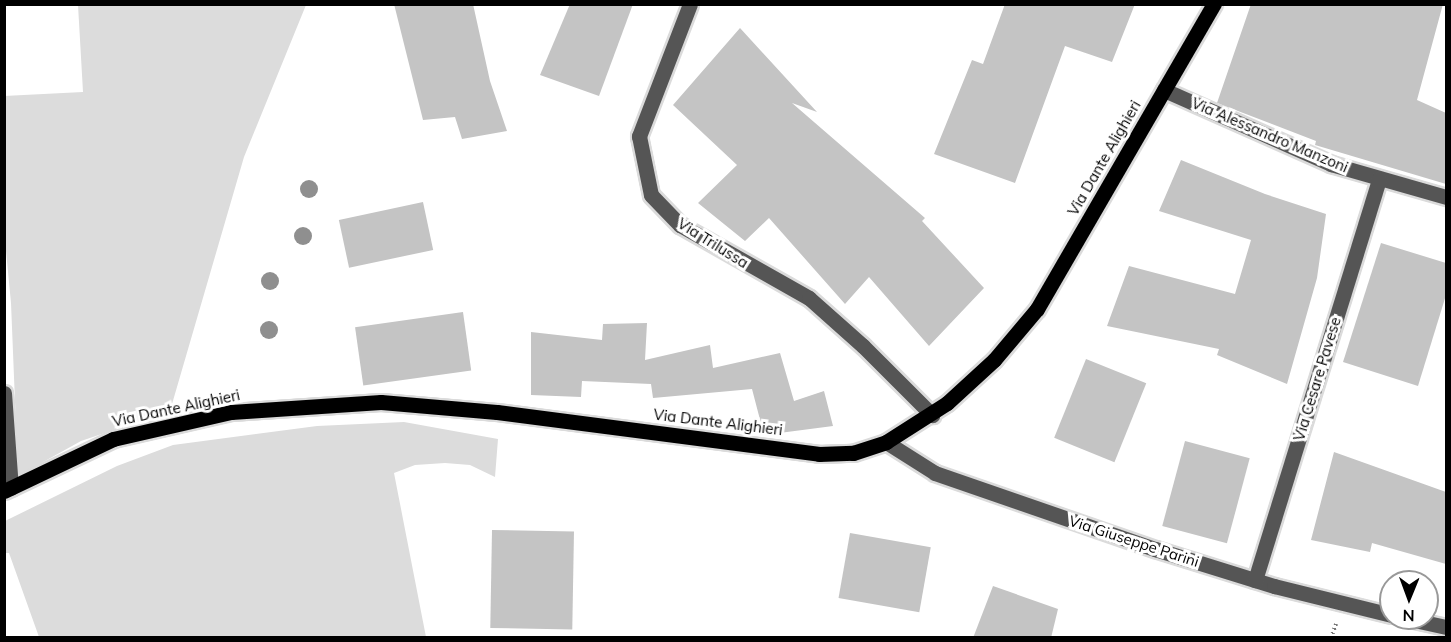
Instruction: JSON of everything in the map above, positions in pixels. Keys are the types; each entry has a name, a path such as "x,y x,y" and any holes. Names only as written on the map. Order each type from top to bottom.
{"main road":[{"name":"Via Dante Alighieri","path":"8,490 112,439 231,412 381,402 496,412 819,454 853,453 886,442 932,415 994,360 1037,309 1214,4"}],"street":[{"name":"Via Trilussa","path":"690,4 639,136 651,195 680,225 809,298 863,346 932,415"},
{"name":"Via Alessandro Manzoni","path":"1164,90 1331,165 1446,197"},
{"name":"Via Cesare Pavese","path":"1256,580 1379,179"},
{"path":"4,393 8,490"},
{"name":"Via Giuseppe Parini","path":"886,442 935,473 1256,580 1379,612"}],"shaded area":[{"path":"78,5 306,5 244,157 170,411 81,441 18,476 11,303 4,230 4,96 83,92"},
{"path":"404,422 498,439 495,477 470,465 445,463 415,465 394,473 426,637 39,637 9,553 5,553 5,521 117,466 173,445 317,426"}],"building":[{"path":"394,4 473,4 490,81 507,131 462,139 455,117 423,120"},
{"path":"570,4 633,4 599,96 540,75"},
{"path":"1005,4 1135,4 1112,62 1065,46 1015,183 934,154 972,60 983,64"},
{"path":"1251,4 1443,4 1417,100 1446,113 1446,184 1315,145 1316,141 1217,103"},
{"path":"740,28 817,112 792,103 925,218 922,221 984,288 929,346 869,277 845,304 769,218 745,241 698,203 737,165 673,105"},
{"path":"1181,160 1265,194 1326,214 1317,278 1287,384 1217,355 1219,349 1107,326 1129,266 1235,294 1251,240 1159,211"},
{"path":"423,202 433,250 349,268 339,220"},
{"path":"1381,243 1446,263 1446,295 1418,386 1343,362"},
{"path":"463,312 471,370 363,386 355,327"},
{"path":"647,323 645,360 710,345 713,368 780,353 794,401 824,391 833,426 764,435 752,389 653,398 651,384 582,381 581,397 531,395 531,332 602,340 603,324"},
{"path":"1086,359 1146,383 1114,462 1054,438"},
{"path":"1185,441 1250,458 1227,543 1162,526"},
{"path":"1334,452 1446,492 1446,564 1372,543 1370,552 1311,540"},
{"path":"492,530 574,531 572,629 490,628"},
{"path":"850,533 931,547 919,612 839,598"},
{"path":"993,586 1058,609 1051,638 973,638"}]}
